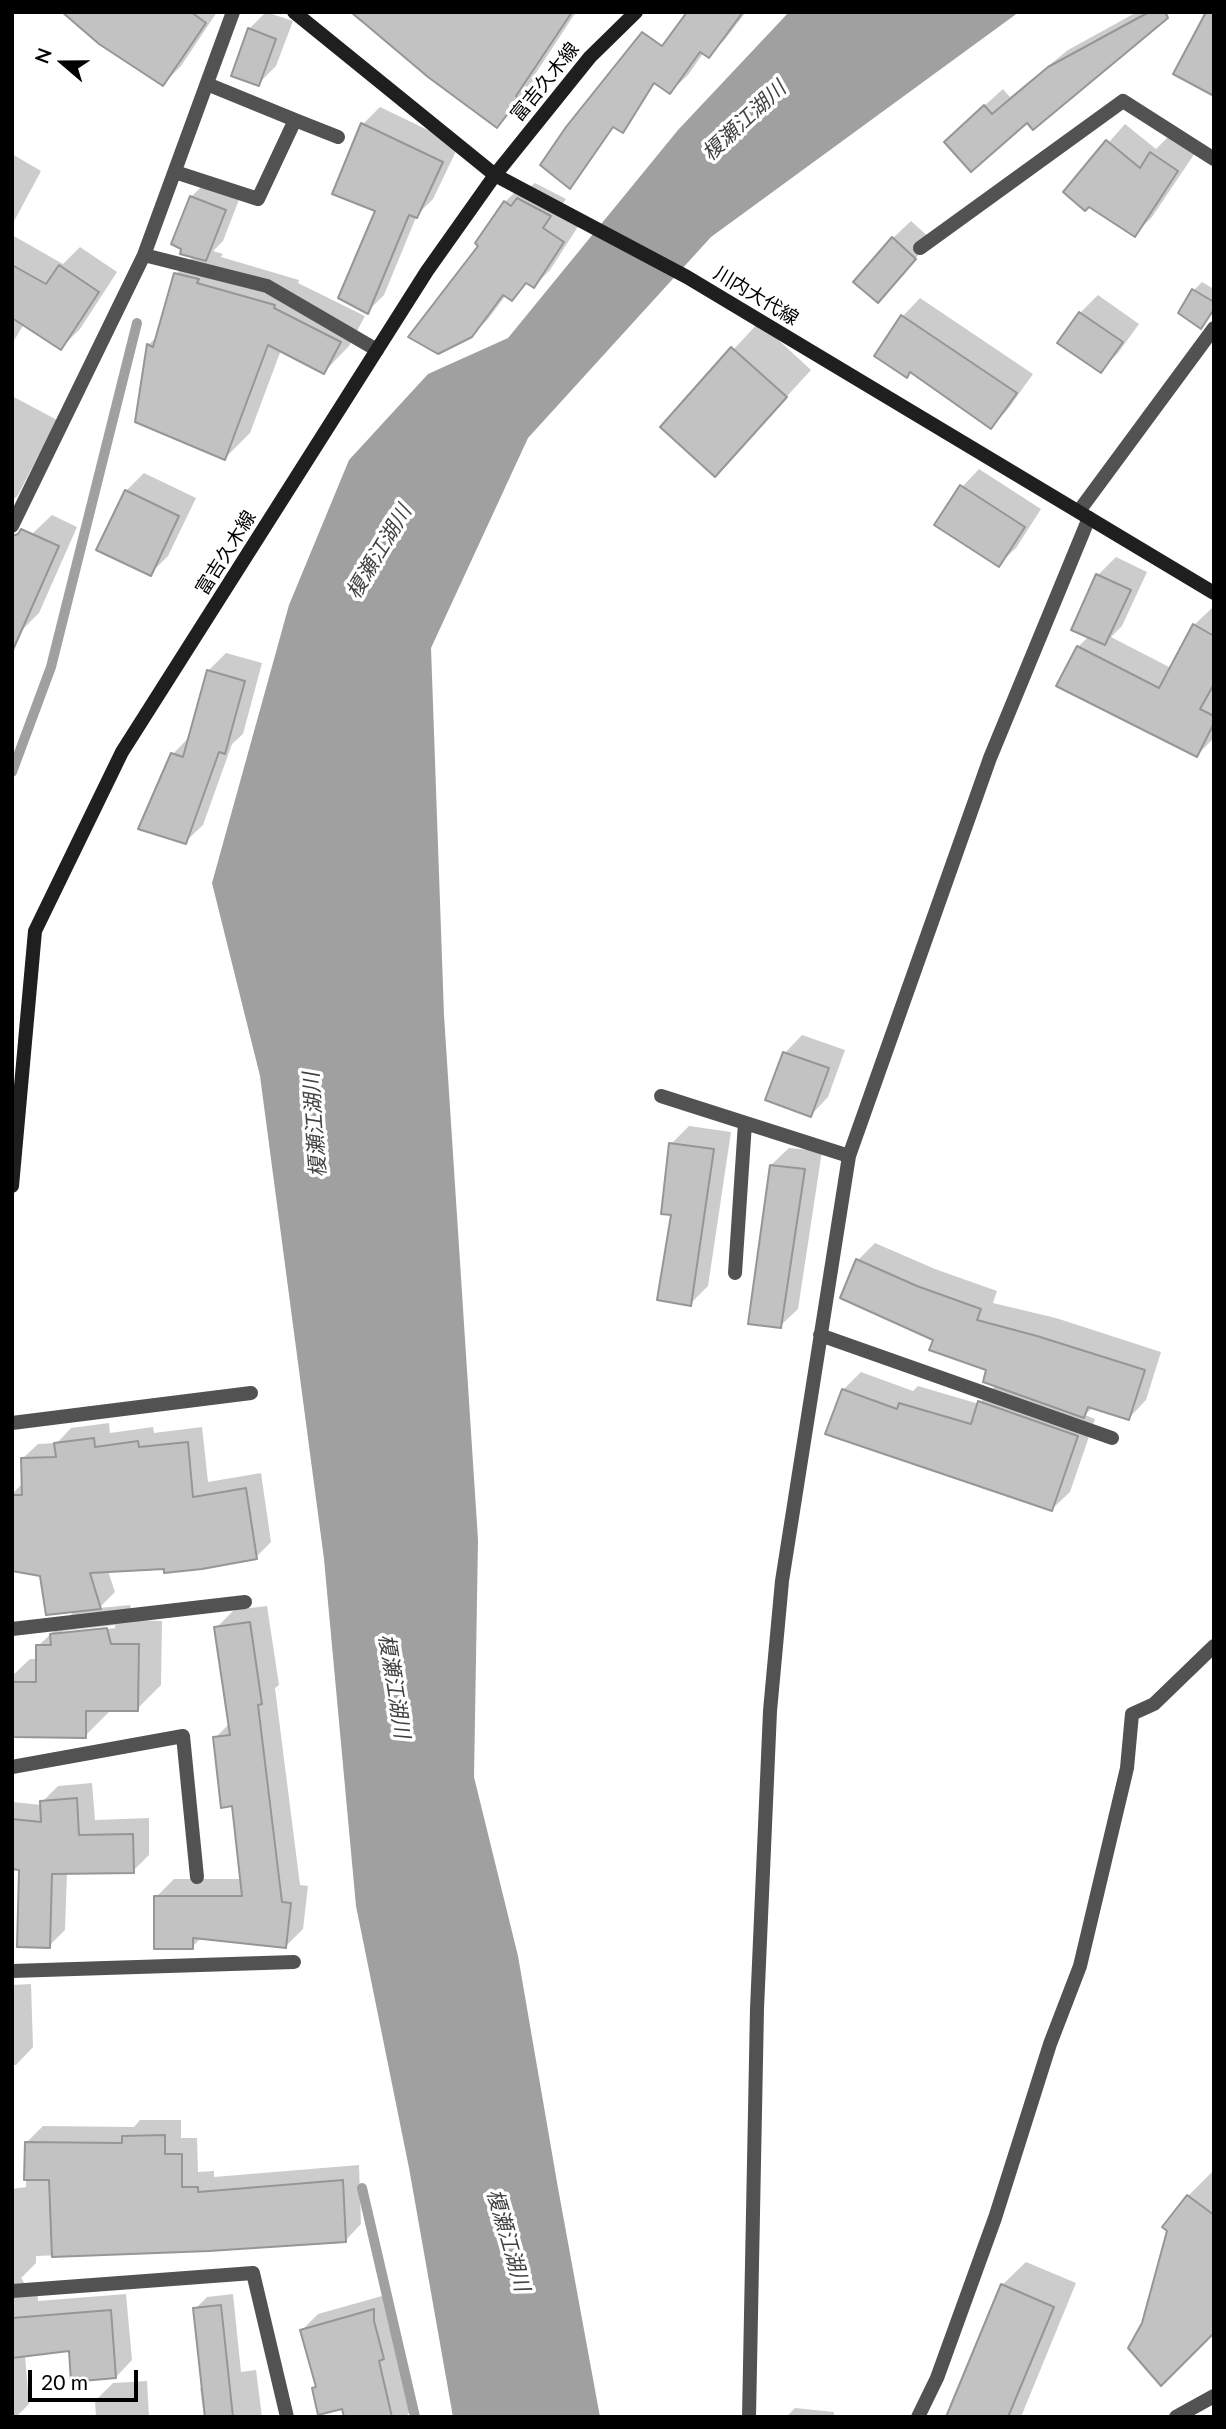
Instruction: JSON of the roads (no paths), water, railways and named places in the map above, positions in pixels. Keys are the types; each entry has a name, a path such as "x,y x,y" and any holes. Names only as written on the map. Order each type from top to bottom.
{"main road":[{"name":"川内大代線","path":"294,12 495,175 687,277 1214,593"},
{"name":"富吉久木線","path":"12,1186 34,931 122,752 426,271 495,175 590,57 636,12"}],"street":[{"path":"12,526 144,255 233,12"},
{"path":"207,84 338,137"},
{"path":"920,248 1123,101 1214,159"},
{"path":"175,172 258,199 295,120"},
{"path":"144,255 267,286 377,350"},
{"path":"749,2417 757,2010 770,1711 782,1581 849,1156 990,758 1084,514 1214,328"},
{"path":"661,1096 849,1156"},
{"path":"735,1273 745,1123"},
{"path":"820,1335 1112,1438"},
{"path":"12,1423 251,1394"},
{"path":"12,1629 245,1602"},
{"path":"918,2417 937,2378 996,2218 1050,2044 1080,1966 1127,1768 1132,1714 1154,1704 1214,1646"},
{"path":"12,1767 183,1736 197,1877"},
{"path":"12,1970 294,1962"},
{"path":"12,2291 253,2273 287,2417"},
{"path":"1176,2417 1214,2396"}],"water":[{"name":"榎瀬江湖川","path":"789,12 1019,12 711,237 528,438 431,648 444,1015 478,1540 474,1777 518,1956 600,2417 453,2417 409,2168 356,1906 324,1559 260,1076 212,883 289,605 349,460 428,374 508,338 678,130"}],"waterway":[{"path":"12,772 51,667 137,323"},
{"path":"362,2188 415,2417"}]}
